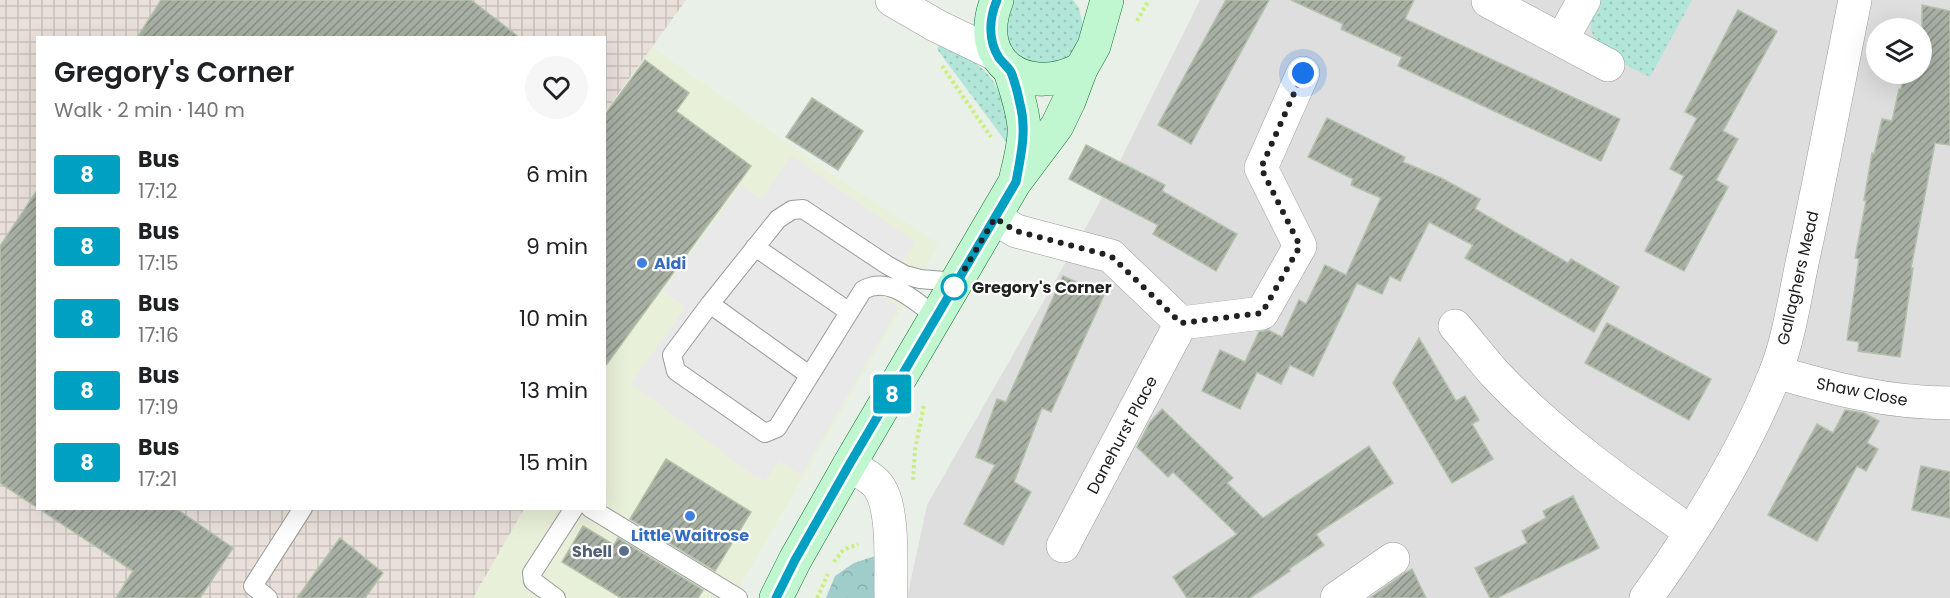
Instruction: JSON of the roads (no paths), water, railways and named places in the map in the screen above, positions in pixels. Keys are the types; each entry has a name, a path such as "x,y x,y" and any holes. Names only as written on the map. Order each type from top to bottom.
{"main road":[{"path":"997,0 991,15 992,41 1004,63 1020,104 1024,127 1016,182"},
{"path":"776,598 849,465 1016,182 1057,126 1081,69 1094,46 1100,8"},
{"path":"1004,63 1028,78 1046,80 1067,76 1081,69"}],"street":[{"path":"892,0 1004,63"},
{"path":"1562,39 1584,0"},
{"path":"1488,1 1608,64"},
{"name":"Gallaghers Mead","path":"1646,598 1729,472 1776,372 1787,335 1811,220 1846,2"},
{"path":"995,218 1016,231 1111,256 1181,323 1262,313 1300,246 1261,168 1303,73"},
{"name":"Danehurst Place","path":"1063,546 1181,323"},
{"path":"1455,326 1496,375 1553,428 1630,490 1691,532"},
{"name":"Shaw Close","path":"1776,372 1854,394 1950,404"},
{"path":"849,465 879,486 888,514 891,598"},
{"path":"1337,598 1393,559"}],"lane":[{"path":"937,317 900,291 881,284 863,290 777,428 765,433 676,371 672,355 778,219 792,210 802,209 905,275 920,279 957,282"},
{"path":"755,247 849,311"},
{"path":"710,304 809,375"},
{"path":"268,598 253,586 302,510"},
{"path":"556,598 533,581 532,573 573,510"},
{"path":"593,510 738,598"}],"place":[{"name":"Aldi","path":"642,263"},
{"name":"Gregory's Corner","path":"954,287"},
{"name":"Little Waitrose","path":"690,516"},
{"name":"Shell","path":"624,551"}]}
